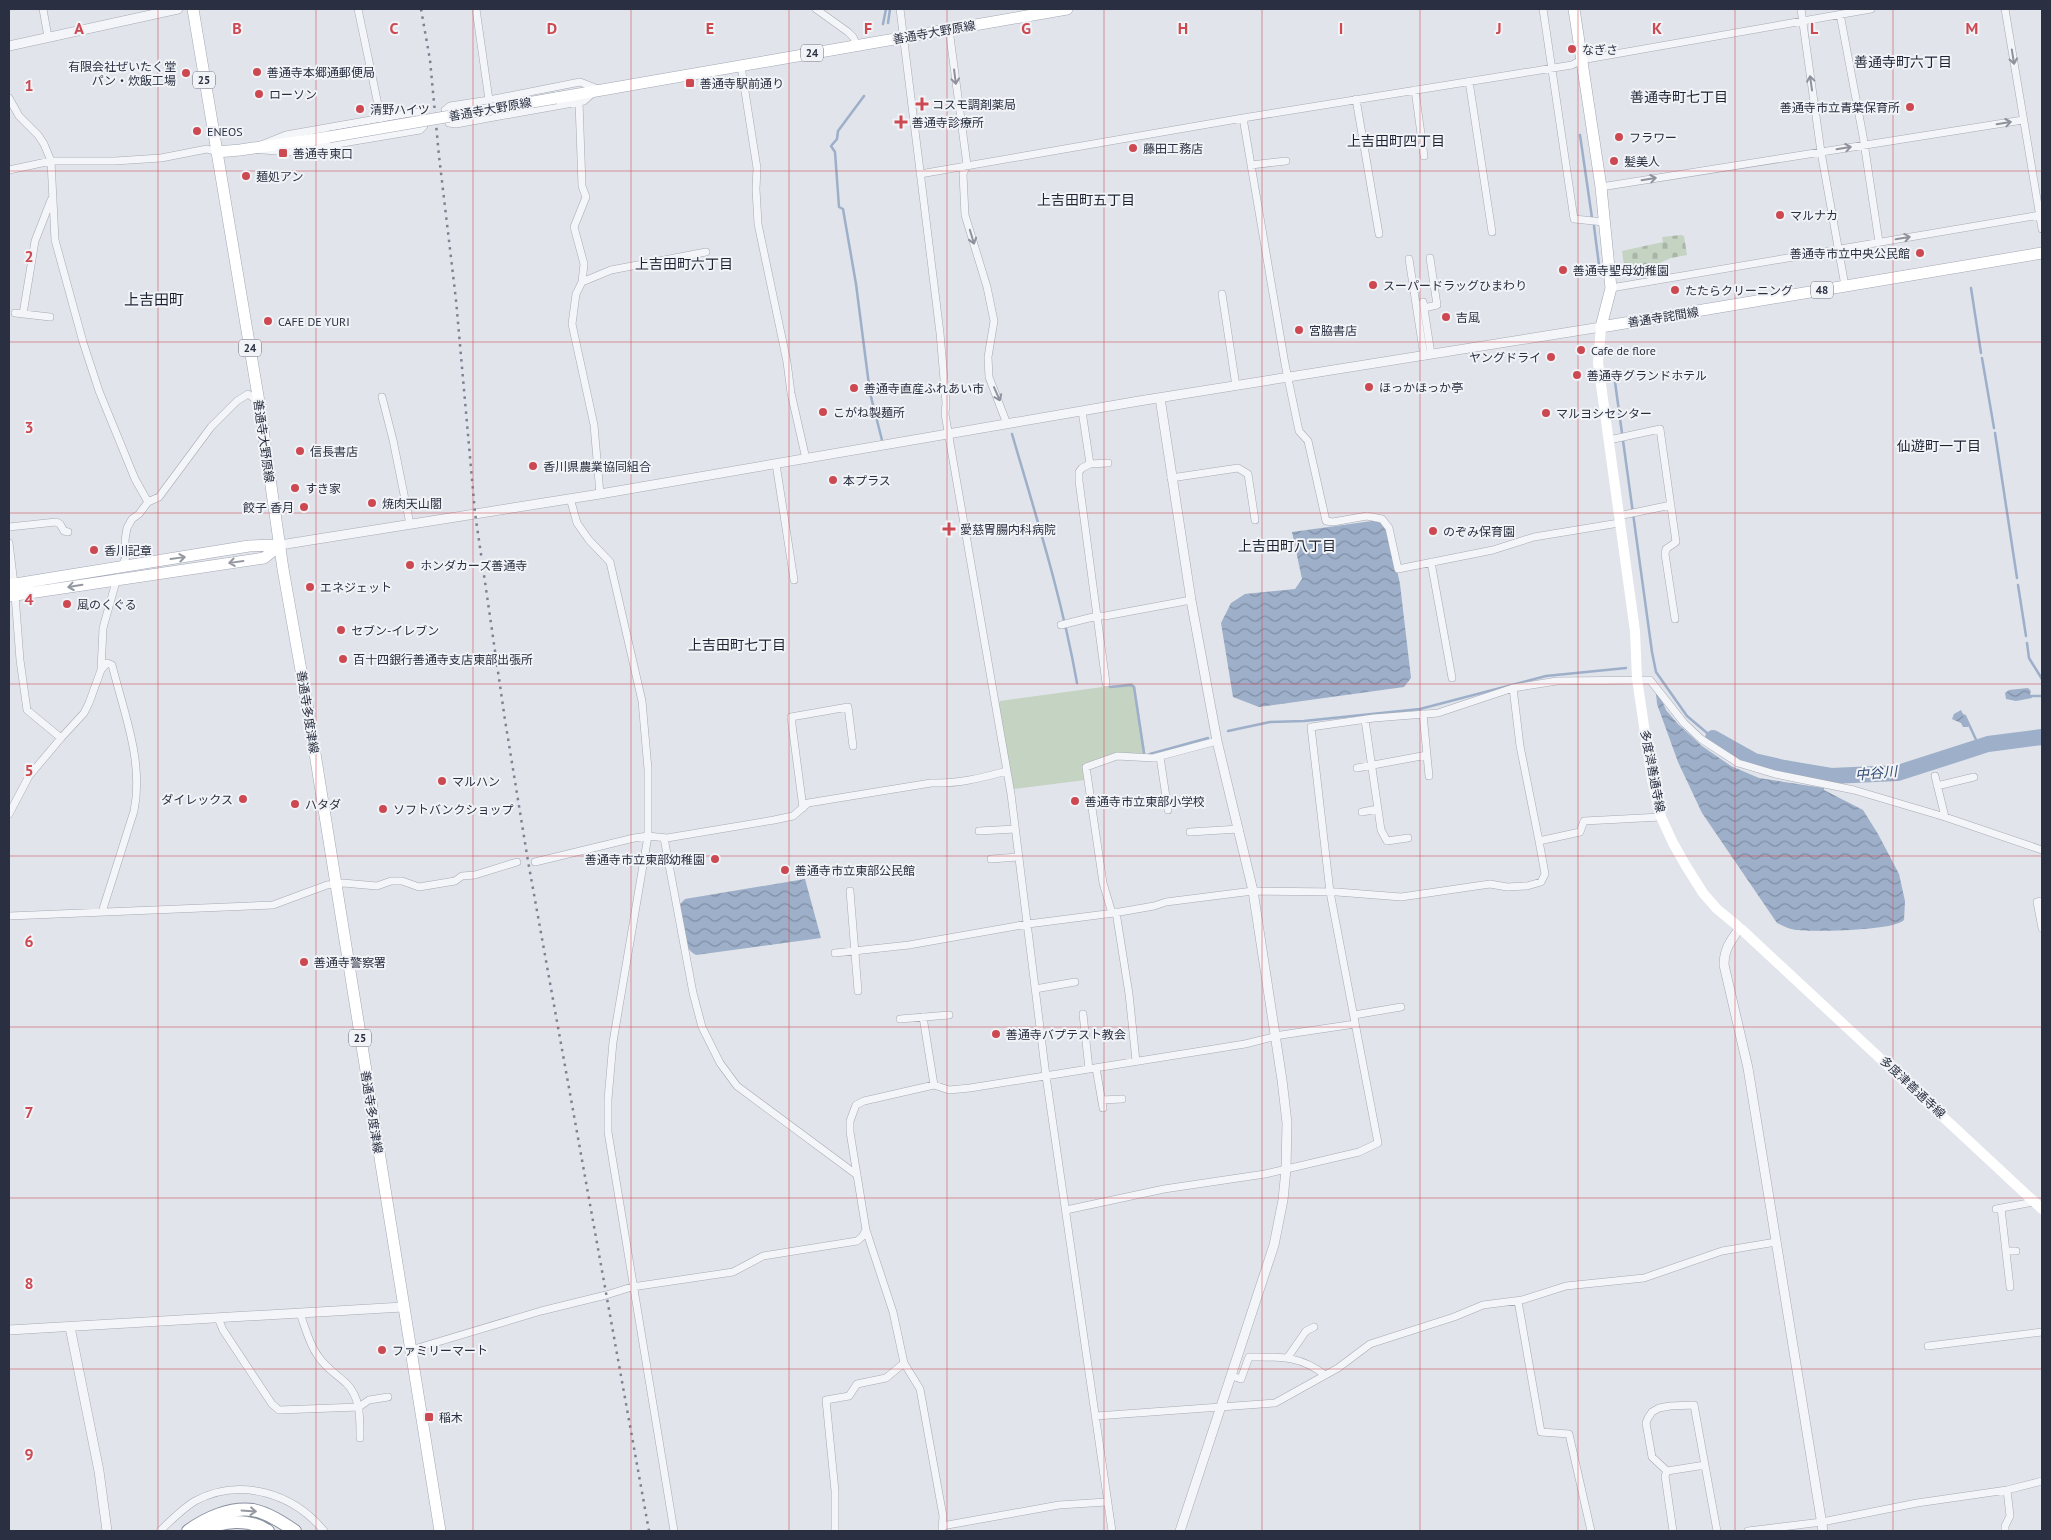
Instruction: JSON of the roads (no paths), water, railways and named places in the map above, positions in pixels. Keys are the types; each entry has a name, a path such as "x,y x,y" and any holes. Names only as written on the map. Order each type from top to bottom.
{"highway":[{"path":"188,1531 202,1521 242,1510 254,1510 270,1516 295,1531"},
{"path":"204,1531 216,1525 239,1522 253,1524 268,1531"}],"main road":[{"name":"25","path":"193,9 217,152"},
{"name":"善通寺大野原線","path":"280,545 259,402 217,152 251,149 329,137 1067,9"},
{"path":"1574,9 1601,187 1611,288 1601,327"},
{"name":"善通寺詫間線","path":"1601,327 2042,253"},
{"name":"多度津善通寺線","path":"1601,327 1598,363 1618,438 1619,520 1635,632 1638,679 1652,780 1661,817 1673,843 1703,893 1717,909 1740,928 2038,1206"},
{"path":"12,590 122,566 249,546 280,545"},
{"path":"12,590 117,579 264,558 280,545"},
{"name":"善通寺多度津線","path":"280,545 440,1531"}],"street":[{"path":"43,9 48,37"},
{"path":"9,46 178,9"},
{"path":"358,9 381,119"},
{"path":"476,9 489,100"},
{"path":"816,9 853,37 857,45"},
{"path":"900,9 940,333 946,403 945,414 1007,771 1046,1076 1112,1531"},
{"path":"1543,9 1574,220 1604,222"},
{"path":"1801,9 1821,152 1844,286"},
{"path":"920,174 1356,99 1572,65 1581,60 1871,9"},
{"path":"2005,9 2042,229"},
{"path":"1840,14 1864,145 1879,242"},
{"path":"949,29 967,166 963,174 965,215 987,287 994,321 988,357 989,377 1007,424"},
{"path":"741,66 757,168 758,224 806,459"},
{"path":"1469,81 1492,232"},
{"path":"580,82 598,89 584,101 449,123 445,110 450,106 489,100 580,82"},
{"path":"1415,90 1424,156"},
{"path":"9,98 19,116 38,135 51,161 54,240 99,391 135,478 148,502"},
{"path":"1356,99 1379,234"},
{"path":"579,102 582,186 586,197 574,228 584,264 582,282 576,294 572,324 594,425 600,494"},
{"path":"416,112 422,115 424,126 420,130 289,152 251,149 286,135 416,112"},
{"path":"1243,118 1268,274 1299,431 1308,441 1326,521 1333,522 1367,516 1382,519 1389,528 1398,568 1493,550 1534,537 1619,520 1633,514 1671,505"},
{"path":"1601,187 2023,120"},
{"path":"9,170 51,161 123,161 161,158 207,149 217,152"},
{"path":"1251,165 1286,161"},
{"path":"24,314 35,241 52,198"},
{"path":"1611,288 1838,251 1879,242 2041,217"},
{"path":"582,282 611,270 706,252"},
{"path":"1427,355 1423,305 1437,305 1430,258"},
{"path":"1409,259 1427,355"},
{"path":"1222,294 1236,386"},
{"path":"15,313 50,317"},
{"path":"280,545 600,494 948,433 1601,327"},
{"path":"9,814 29,776 84,713 101,670 103,628 117,579 126,557 127,528 132,519 139,514 148,502 160,497 211,427 237,401 248,394 259,402"},
{"path":"382,397 410,524"},
{"path":"1160,398 1171,478 1217,740 1253,891 1287,1122 1286,1169 1274,1245 1180,1531"},
{"path":"1082,411 1090,464"},
{"path":"1618,438 1660,429 1676,542 1666,549 1665,554 1676,619"},
{"path":"1106,683 1078,472 1090,464 1108,463"},
{"path":"776,464 794,580"},
{"path":"1171,478 1238,468 1248,474 1255,520"},
{"path":"570,498 577,523 589,540 610,562 642,701 648,769 648,836 613,1042 608,1099 608,1132 632,1287 674,1531"},
{"path":"9,528 56,522 60,524 64,531 68,532"},
{"path":"9,543 12,590 27,710 61,738"},
{"path":"1431,562 1452,678"},
{"path":"1063,624 1097,616 1192,600"},
{"path":"101,670 107,663 112,665 138,770 134,811 102,912"},
{"path":"1066,1210 1164,1189 1266,1174 1359,1152 1378,1143 1330,892 1311,727 1438,713 1513,688 1556,680 1650,680 1684,724 1701,739 1738,763 1775,774 1854,790 1945,817 2042,850"},
{"path":"835,953 908,945 1183,899 1253,891 1330,892 1401,896 1483,885 1507,888 1528,886 1541,882 1545,874 1520,746 1513,688"},
{"path":"803,808 791,717 848,707 853,746"},
{"path":"1422,714 1430,776"},
{"path":"1365,720 1378,809 1386,841 1408,838"},
{"path":"1136,1061 1130,994 1114,912 1103,883 1086,767 1118,756 1160,757 1217,740"},
{"path":"1357,768 1427,755"},
{"path":"1160,757 1168,810"},
{"path":"535,862 588,848 648,836 664,838 793,816 808,803 930,783 948,784 972,781 1007,771"},
{"path":"1935,776 1945,817"},
{"path":"1937,786 1974,776"},
{"path":"1362,812 1378,809"},
{"path":"1539,841 1580,832 1584,821 1661,817"},
{"path":"979,831 1015,829"},
{"path":"1190,832 1239,829"},
{"path":"664,838 693,993 702,1027 720,1063 737,1086 857,1175"},
{"path":"991,859 1019,857"},
{"path":"9,916 273,905 326,884 344,883 377,886 391,881 402,881 420,887 455,881 462,876 475,875 517,862"},
{"path":"850,891 858,991"},
{"path":"2042,901 2037,902 2042,928"},
{"path":"1740,928 1727,946 1724,954 1724,965 1748,1068 1823,1527"},
{"path":"1035,989 1075,982"},
{"path":"1354,1014 1401,1007"},
{"path":"1083,1014 1092,1068 1103,1108"},
{"path":"900,1018 949,1015"},
{"path":"923,1017 934,1085"},
{"path":"1107,1502 1059,1505 942,1528 943,1516 920,1389 904,1363 893,1312 866,1230 850,1132 850,1121 856,1105 864,1101 934,1085 949,1090 970,1088 1245,1044 1355,1024"},
{"path":"1102,1100 1122,1099"},
{"path":"2010,1287 1998,1209 2038,1206"},
{"path":"411,1350 531,1313 632,1287 733,1272 763,1256 857,1241 866,1230"},
{"path":"1096,1416 1275,1403 1325,1375 1370,1344 1454,1317 1483,1305 1518,1301 1566,1286 1644,1278 1722,1251 1776,1242"},
{"path":"2006,1252 2016,1251"},
{"path":"1518,1301 1541,1432 1569,1434 1591,1531"},
{"path":"9,1330 403,1307"},
{"path":"300,1313 317,1356 351,1388 357,1397 360,1438"},
{"path":"218,1318 223,1330 272,1404 279,1410 359,1407 369,1400 388,1397"},
{"path":"70,1327 99,1472 107,1531"},
{"path":"1288,1357 1306,1331 1314,1327"},
{"path":"1928,1346 2042,1332"},
{"path":"1232,1376 1241,1379 1249,1357 1288,1357 1302,1362 1325,1375"},
{"path":"835,1531 836,1491 826,1400 849,1396 856,1384 886,1378 904,1363"},
{"path":"1667,1471 1652,1457 1646,1423 1652,1412 1670,1406 1694,1405 1706,1464 1716,1531"},
{"path":"1667,1471 1706,1464"},
{"path":"1667,1471 1665,1476 1674,1531"},
{"path":"1748,1531 1823,1527 1917,1503 2007,1490 2042,1481"},
{"path":"160,1531 172,1518 197,1500 210,1495 240,1490 256,1490 276,1495 294,1505 324,1531"},
{"path":"2005,1531 2005,1526 2010,1516 2007,1490"}],"water":[{"path":"1372,521 1383,523 1388,528 1400,584 1411,678 1404,687 1259,707 1233,697 1221,623 1231,603 1245,594 1295,589 1302,579 1292,532"},
{"path":"2028,688 2031,691 2032,698 2016,701 2006,699 2005,693 2009,690"},
{"path":"1656,692 1660,696 1666,710 1678,724 1702,746 1731,766 1759,778 1824,788 1824,790 1863,810 1899,874 1905,901 1904,920 1897,924 1869,929 1835,931 1796,930 1777,923 1702,813 1678,762 1657,704"},
{"path":"1961,710 1968,727 1963,727 1961,723 1952,719 1954,714"},
{"path":"805,879 821,938 696,955 687,946 684,940 680,904 685,899"}],"waterway":[{"path":"883,24 886,9"},
{"path":"888,23 890,9"},
{"path":"864,96 838,131 837,139 831,146 835,152 839,207 843,209 856,284 870,393 883,444"},
{"path":"1580,135 1592,218"},
{"path":"1594,226 1599,265"},
{"path":"1971,288 1981,353"},
{"path":"1982,358 1994,428"},
{"path":"1615,382 1656,672 1687,716 1713,738"},
{"path":"1995,433 2017,578"},
{"path":"1012,434 1056,588 1077,683"},
{"path":"2018,585 2026,636"},
{"path":"2027,643 2029,658 2042,679"},
{"path":"1228,731 1270,722 1304,721 1420,709 1546,676 1626,668"},
{"path":"1110,687 1131,685 1134,687 1144,753"},
{"path":"2028,696 2042,696"},
{"path":"1963,715 1979,746"},
{"name":"中谷川","path":"1713,738 1754,761 1831,776 1898,773 1988,744 2042,737"},
{"path":"1150,754 1208,738"}],"railway":[{"path":"421,9 430,60 456,300 475,513 505,720 528,861 649,1531"}],"place":[{"name":"なぎさ","path":"1572,49"},
{"name":"善通寺本郷通郵便局","path":"257,72"},
{"name":"有限会社ぜいたく堂 パン・炊飯工場","path":"186,73"},
{"name":"善通寺駅前通り","path":"690,83"},
{"name":"ローソン","path":"259,94"},
{"name":"コスモ調剤薬局","path":"922,104"},
{"name":"善通寺市立青葉保育所","path":"1910,107"},
{"name":"清野ハイツ","path":"360,109"},
{"name":"善通寺診療所","path":"901,122"},
{"name":"ENEOS","path":"197,131"},
{"name":"フラワー","path":"1619,137"},
{"name":"藤田工務店","path":"1133,148"},
{"name":"善通寺東口","path":"283,153"},
{"name":"髪美人","path":"1614,161"},
{"name":"麺処アン","path":"246,176"},
{"name":"マルナカ","path":"1780,215"},
{"name":"善通寺市立中央公民館","path":"1920,253"},
{"name":"善通寺聖母幼稚園","path":"1563,270"},
{"name":"スーパードラッグひまわり","path":"1373,285"},
{"name":"たたらクリーニング","path":"1675,290"},
{"name":"吉風","path":"1446,317"},
{"name":"CAFE DE YURI","path":"268,321"},
{"name":"宮脇書店","path":"1299,330"},
{"name":"Cafe de flore","path":"1581,350"},
{"name":"ヤングドライ","path":"1551,357"},
{"name":"善通寺グランドホテル","path":"1577,375"},
{"name":"ほっかほっか亭","path":"1369,387"},
{"name":"善通寺直産ふれあい市","path":"854,388"},
{"name":"こがね製麺所","path":"823,412"},
{"name":"マルヨシセンター","path":"1546,413"},
{"name":"信長書店","path":"300,451"},
{"name":"香川県農業協同組合","path":"533,466"},
{"name":"本プラス","path":"833,480"},
{"name":"すき家","path":"295,488"},
{"name":"焼肉天山閣","path":"372,503"},
{"name":"餃子 香月","path":"304,507"},
{"name":"愛慈胃腸内科病院","path":"949,529"},
{"name":"のぞみ保育園","path":"1433,531"},
{"name":"香川記章","path":"94,550"},
{"name":"ホンダカーズ善通寺","path":"410,565"},
{"name":"エネジェット","path":"310,587"},
{"name":"風のくぐる","path":"67,604"},
{"name":"セブン-イレブン","path":"341,630"},
{"name":"百十四銀行善通寺支店東部出張所","path":"343,659"},
{"name":"マルハン","path":"442,781"},
{"name":"ダイレックス","path":"243,799"},
{"name":"善通寺市立東部小学校","path":"1075,801"},
{"name":"ハタダ","path":"295,804"},
{"name":"ソフトバンクショップ","path":"383,809"},
{"name":"善通寺市立東部幼稚園","path":"715,859"},
{"name":"善通寺市立東部公民館","path":"785,870"},
{"name":"善通寺警察署","path":"304,962"},
{"name":"善通寺バプテスト教会","path":"996,1034"},
{"name":"ファミリーマート","path":"382,1350"},
{"name":"稲木","path":"429,1417"}],"district":[{"name":"善通寺町六丁目","path":"1903,62"},
{"name":"善通寺町七丁目","path":"1679,97"},
{"name":"上吉田町四丁目","path":"1396,141"},
{"name":"上吉田町五丁目","path":"1086,200"},
{"name":"上吉田町六丁目","path":"684,264"},
{"name":"上吉田町","path":"154,299"},
{"name":"仙遊町一丁目","path":"1939,446"},
{"name":"上吉田町八丁目","path":"1287,546"},
{"name":"上吉田町七丁目","path":"737,645"}]}
